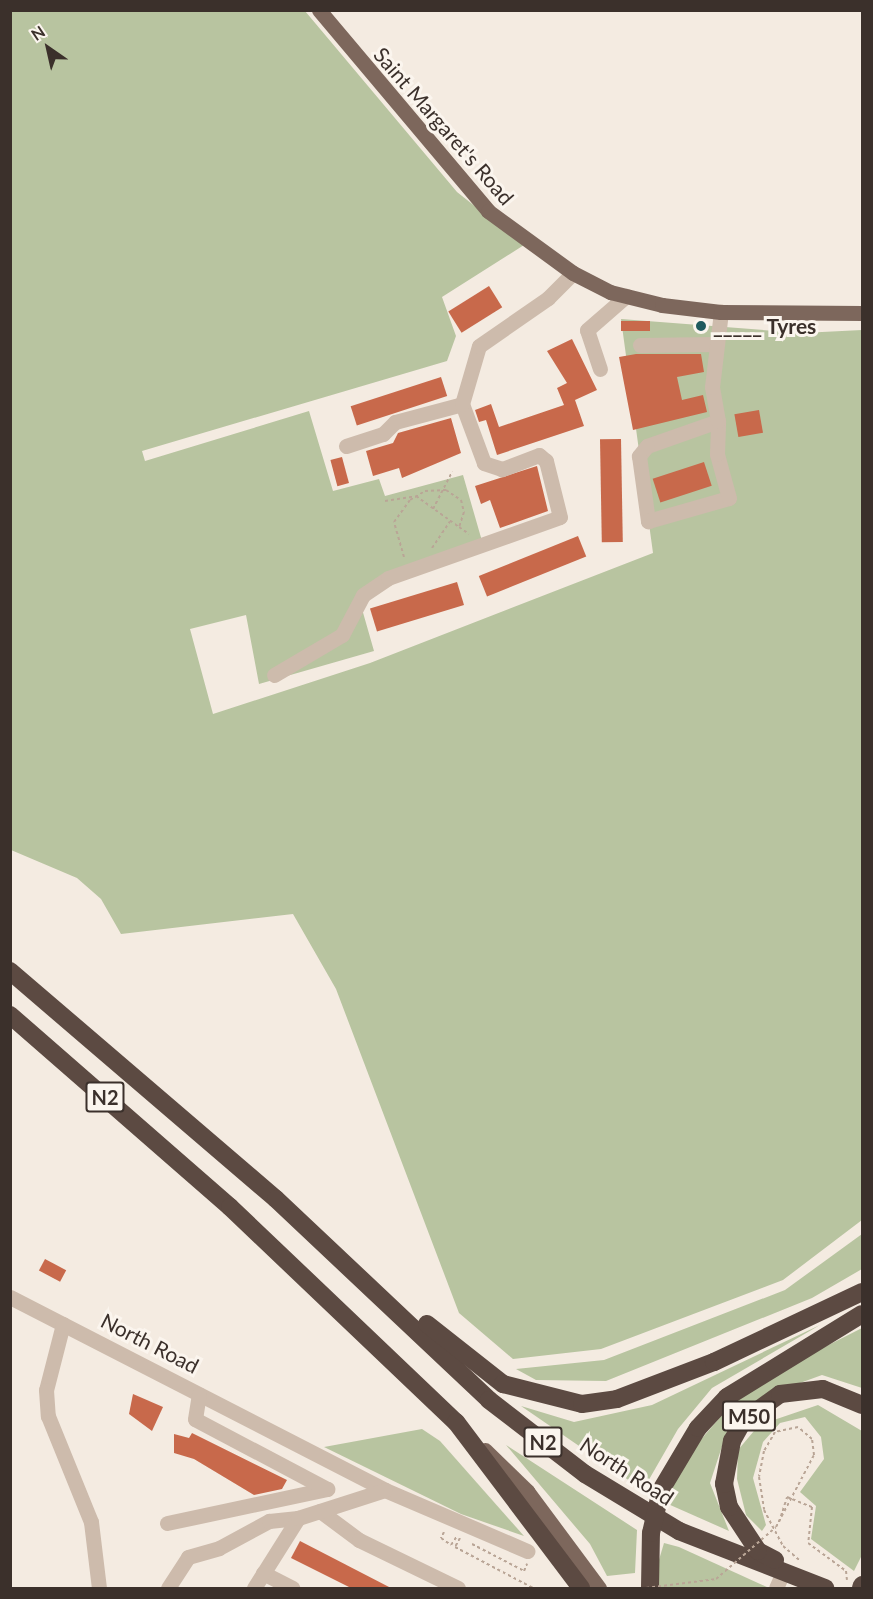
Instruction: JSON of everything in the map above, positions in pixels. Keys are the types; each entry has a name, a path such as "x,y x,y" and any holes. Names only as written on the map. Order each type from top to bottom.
{"highway":[{"name":"N2","path":"10,970 276,1199"},
{"name":"N2","path":"10,1015 230,1207 456,1422"},
{"path":"276,1199 465,1358 503,1384 582,1404 617,1399 714,1362 862,1292"},
{"name":"North Road","path":"276,1199 489,1400 585,1474 680,1531 780,1580 828,1586"},
{"name":"M50","path":"648,1588 651,1533 661,1490 698,1428 727,1397 862,1314"},
{"name":"M50","path":"828,1586 758,1551 742,1532 729,1507 725,1460 743,1421 780,1394 823,1389 862,1405"},
{"path":"456,1422 582,1588"}],"main road":[{"name":"Saint Margaret's Road","path":"319,10 488,211 573,273 626,296 721,312 862,313"},
{"path":"456,1422 527,1491 599,1588"}],"street":[{"path":"274,675 326,648 342,635 363,595 398,575 551,525 559,510 539,455 502,469 477,456 462,404 479,346 548,298 573,273"},
{"path":"600,369 587,330 626,296"},
{"path":"718,421 647,446 639,456 648,521 729,498 717,454 718,421 714,344 721,312"},
{"path":"640,345 714,344"},
{"path":"346,446 383,434 395,422 462,404"},
{"name":"North Road","path":"10,1297 386,1490 429,1511 441,1510 500,1538 526,1557"},
{"path":"63,1324 47,1379 48,1416 91,1522 99,1588"},
{"path":"167,1524 327,1489 195,1419 199,1394"},
{"path":"168,1588 188,1557 219,1548 269,1521 298,1518 386,1490"},
{"path":"320,1511 359,1540 458,1588"},
{"path":"254,1588 298,1518"},
{"path":"263,1573 292,1588"}],"path":[{"path":"433,509 452,472"},
{"path":"443,489 465,506 459,527"},
{"path":"385,501 443,489"},
{"path":"416,496 459,527 480,548"},
{"path":"398,575 396,566 406,554 394,522 416,496"},
{"path":"418,568 450,521"},
{"path":"648,1588 716,1579 779,1522 814,1455 812,1439 798,1427 776,1432 764,1451 759,1477 764,1510 783,1546 806,1566"},
{"path":"779,1522 787,1497 812,1507 808,1543 846,1571 856,1586"},
{"path":"526,1557 528,1563 524,1571 460,1537 455,1547 534,1588"},
{"path":"828,1586 856,1586"},
{"path":"851,1588 856,1586"}],"green space":[{"path":"11,11 305,11 457,192 524,245 442,297 456,336 447,361 142,451 145,461 309,411 333,491 379,479 385,496 463,475 482,541 358,595 374,651 259,684 246,615 190,629 213,714 370,663 653,553 621,319 802,333 862,330 862,1220 783,1280 601,1349 513,1359 459,1313 336,989 293,914 121,934 101,899 77,878 11,850"},
{"path":"862,1234 862,1269 812,1298 606,1381 536,1380 516,1369 604,1360 785,1290"},
{"path":"820,1325 712,1388 678,1429 643,1490 521,1406 574,1422 652,1405"},
{"path":"862,1328 862,1388 822,1375 767,1395 729,1425 710,1483 729,1531 668,1504 680,1464 746,1387"},
{"path":"818,1405 862,1431 862,1555 854,1571 811,1539 816,1506 800,1492 824,1459 821,1437 805,1417 780,1423 763,1442 753,1478 766,1525 762,1531 746,1515 737,1479 738,1450 759,1425"},
{"path":"422,1429 440,1441 524,1536 461,1514 324,1447"},
{"path":"506,1445 637,1530 635,1573 607,1576 590,1544"},
{"path":"664,1543 679,1547 769,1588 658,1588 656,1570"}],"building":[{"path":"489,286 502,307 462,333 448,311"},
{"path":"621,321 650,321 650,331 621,331"},
{"path":"572,339 597,390 575,400 584,426 497,455 486,420 479,422 475,410 491,404 499,427 564,405 557,388 567,383 547,351"},
{"path":"636,354 701,354 704,372 677,377 682,400 703,395 707,412 633,430 619,357"},
{"path":"441,377 447,396 357,425 351,406"},
{"path":"759,410 763,433 738,437 734,414"},
{"path":"451,418 461,453 402,478 399,468 373,476 366,451 393,443 398,433"},
{"path":"600,439 621,439 623,542 602,542"},
{"path":"342,457 349,483 337,486 330,460"},
{"path":"704,462 712,486 660,502 653,479"},
{"path":"537,466 548,511 500,528 490,500 481,504 475,486"},
{"path":"578,536 586,556 487,596 479,576"},
{"path":"457,582 464,605 377,632 370,609"},
{"path":"45,1259 66,1270 60,1282 39,1270"},
{"path":"133,1394 163,1407 152,1431 129,1414"},
{"path":"192,1433 287,1480 282,1489 254,1495 194,1459 174,1453 174,1434 189,1438"},
{"path":"300,1541 391,1588 351,1588 291,1558"}],"place":[{"name":"_____ Tyres","path":"701,326"}]}
